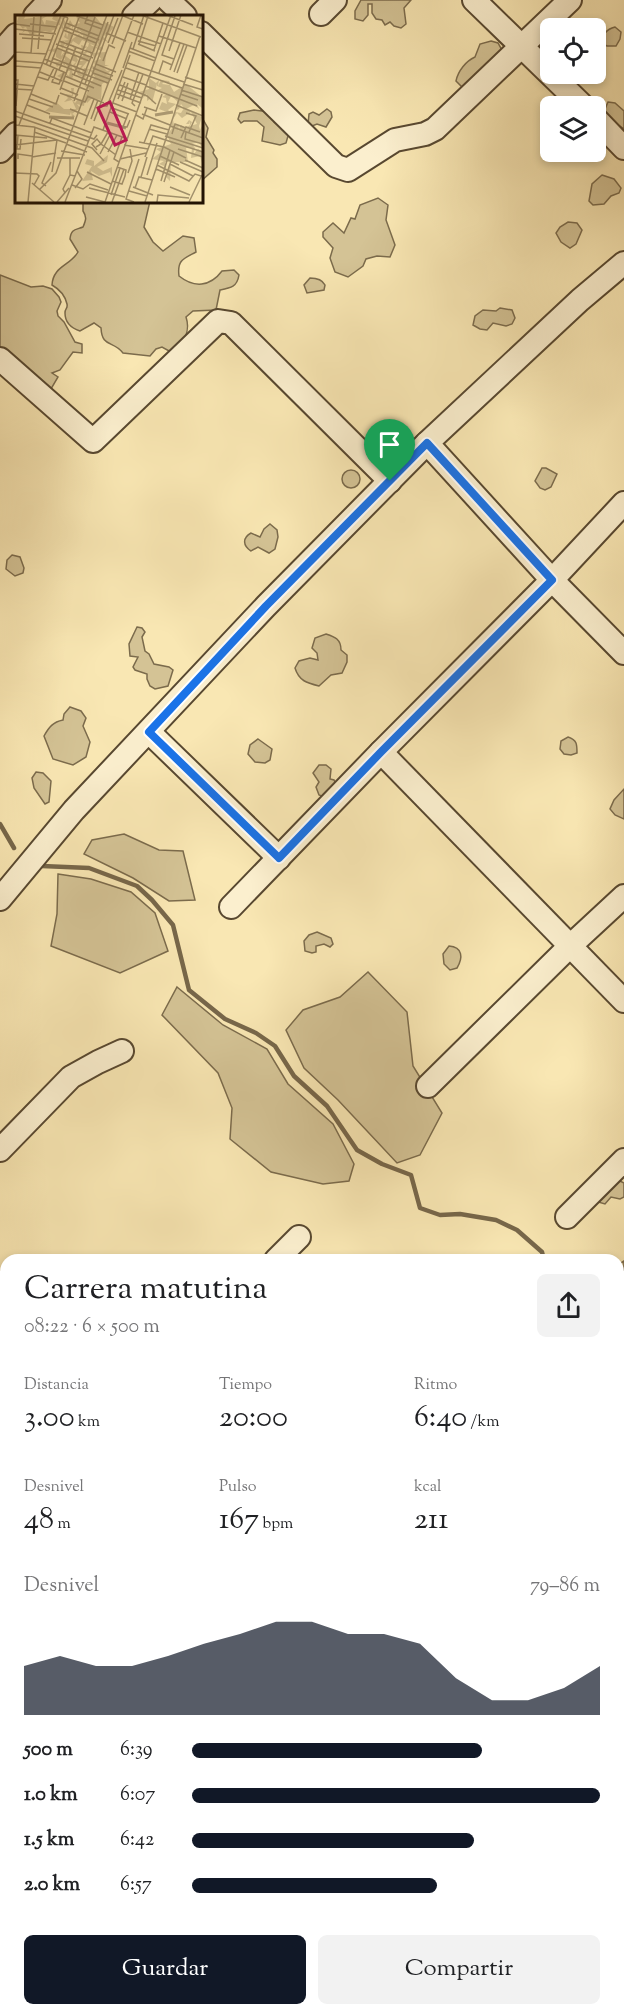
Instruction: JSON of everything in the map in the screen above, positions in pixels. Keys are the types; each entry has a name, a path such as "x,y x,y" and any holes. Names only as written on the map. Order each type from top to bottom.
{"street":[{"path":"35,15 50,0"},
{"path":"135,15 151,0"},
{"path":"168,0 184,15"},
{"path":"474,0 573,96"},
{"path":"202,34 336,166 348,170 395,141 425,134 435,129 570,0"},
{"path":"0,53 15,37"},
{"path":"606,129 624,148"},
{"path":"0,151 15,135"},
{"path":"0,898 68,816 266,606 427,443 580,300 620,275"},
{"path":"0,359 93,441 218,321 231,323 390,481"},
{"path":"427,443 552,580 624,653"},
{"path":"231,907 552,580 624,503"},
{"path":"149,732 279,858"},
{"path":"381,752 624,1001"},
{"path":"428,1086 624,896"},
{"path":"0,1150 71,1077 122,1051"},
{"path":"567,1217 624,1160"},
{"path":"282,1254 299,1237"}],"shaded area":[{"path":"361,0 411,0 404,8 406,24 401,28 390,22 385,25 372,13 372,4 368,4 368,15 363,21 355,19 355,11"},
{"path":"615,27 621,32 616,46 606,46 606,32"},
{"path":"491,41 498,43 504,54 494,66 483,69 463,88 456,81 461,70 475,57 480,44"},
{"path":"608,102 615,103 624,111 624,129 606,118"},
{"path":"327,109 331,112 332,117 326,127 317,124 308,125 309,114 313,112 319,115"},
{"path":"254,110 270,112 274,122 286,131 288,136 286,143 280,145 262,141 264,127 257,121 241,123 238,119 240,113"},
{"path":"202,118 208,128 206,137 214,150 217,167 202,180"},
{"path":"602,175 614,179 621,188 619,193 611,196 604,204 593,205 589,201 592,184"},
{"path":"378,198 388,205 386,220 395,245 390,257 377,256 366,259 363,266 348,277 335,272 330,258 333,248 323,237 323,232 333,223 344,233 351,218 355,219 360,205"},
{"path":"83,202 150,202 144,227 153,242 163,251 183,236 194,238 196,252 180,263 179,276 190,283 202,284 212,280 222,271 234,270 239,275 237,282 233,286 220,290 216,310 193,311 186,317 187,333 171,352 162,347 156,349 150,356 123,353 103,339 101,328 94,323 80,331 71,327 65,317 66,301 52,285 55,274 78,252 70,239 72,232 83,227 86,217"},
{"path":"568,222 577,223 582,230 576,244 570,248 561,242 556,233"},
{"path":"0,275 31,287 43,286 52,289 61,302 57,311 58,316 75,342 82,344 82,353 73,352 60,370 52,373 58,377 51,389 0,354"},
{"path":"310,278 322,281 325,285 324,290 307,293 304,285"},
{"path":"500,308 512,310 515,318 512,324 506,326 493,323 487,330 473,325 475,316 483,310 496,311"},
{"path":"542,468 557,474 551,487 545,490 540,488 535,481"},
{"path":"347,470 355,470 360,475 358,486 347,488 342,483 342,475"},
{"path":"270,524 277,530 275,549 269,553 258,547 251,551 248,549 245,542 246,537 251,533 260,537"},
{"path":"12,555 20,557 24,568 23,573 15,576 6,569 7,560"},
{"path":"137,627 142,628 145,632 142,637 145,651 154,664 173,670 168,686 155,689 150,686 147,674 133,667 138,657 130,656 129,644"},
{"path":"326,634 339,641 341,650 347,655 347,662 342,673 331,675 319,686 304,681 295,668 299,661 310,658 318,660 317,653 312,648 315,638"},
{"path":"70,707 81,711 86,718 83,726 90,742 86,757 73,765 53,759 44,736 52,725 63,720 64,714"},
{"path":"568,737 576,743 577,753 564,754 560,749 561,741"},
{"path":"258,739 272,749 270,760 265,763 255,762 248,754 250,745"},
{"path":"319,765 326,765 331,769 330,779 334,780 337,786 324,797 319,795 316,787 319,782 313,773"},
{"path":"36,772 43,773 51,781 49,802 45,804 34,788 32,778"},
{"path":"624,789 624,819 615,815 610,809 614,800"},
{"path":"124,834 159,850 183,851 195,900 169,901 133,878 84,854 92,840"},
{"path":"58,874 91,879 131,892 155,913 168,951 120,973 51,946 57,914"},
{"path":"317,932 331,938 333,944 330,947 324,944 316,946 316,952 312,953 305,951 304,941 309,935"},
{"path":"449,946 457,948 461,957 457,968 450,970 444,964 443,954"},
{"path":"368,972 407,1012 413,1066 442,1113 420,1155 397,1163 338,1100 304,1068 286,1030 303,1010 340,997"},
{"path":"177,987 223,1025 267,1049 288,1084 333,1124 354,1164 349,1181 323,1184 271,1172 230,1139 232,1108 218,1073 162,1015"},
{"path":"620,1181 624,1183 624,1197 620,1199 611,1197 605,1204 598,1202 595,1191"}],"waterway":[{"path":"0,824 14,848"},
{"path":"42,866 89,868 137,886 173,925 189,990 225,1019 256,1033 275,1046 294,1076 327,1106 357,1150 382,1164 411,1175 420,1208 440,1215 460,1214 496,1220 517,1230 542,1254"}],"route":[{"path":"427,443 552,580 279,858 149,732 266,606 390,481 427,443"}]}
